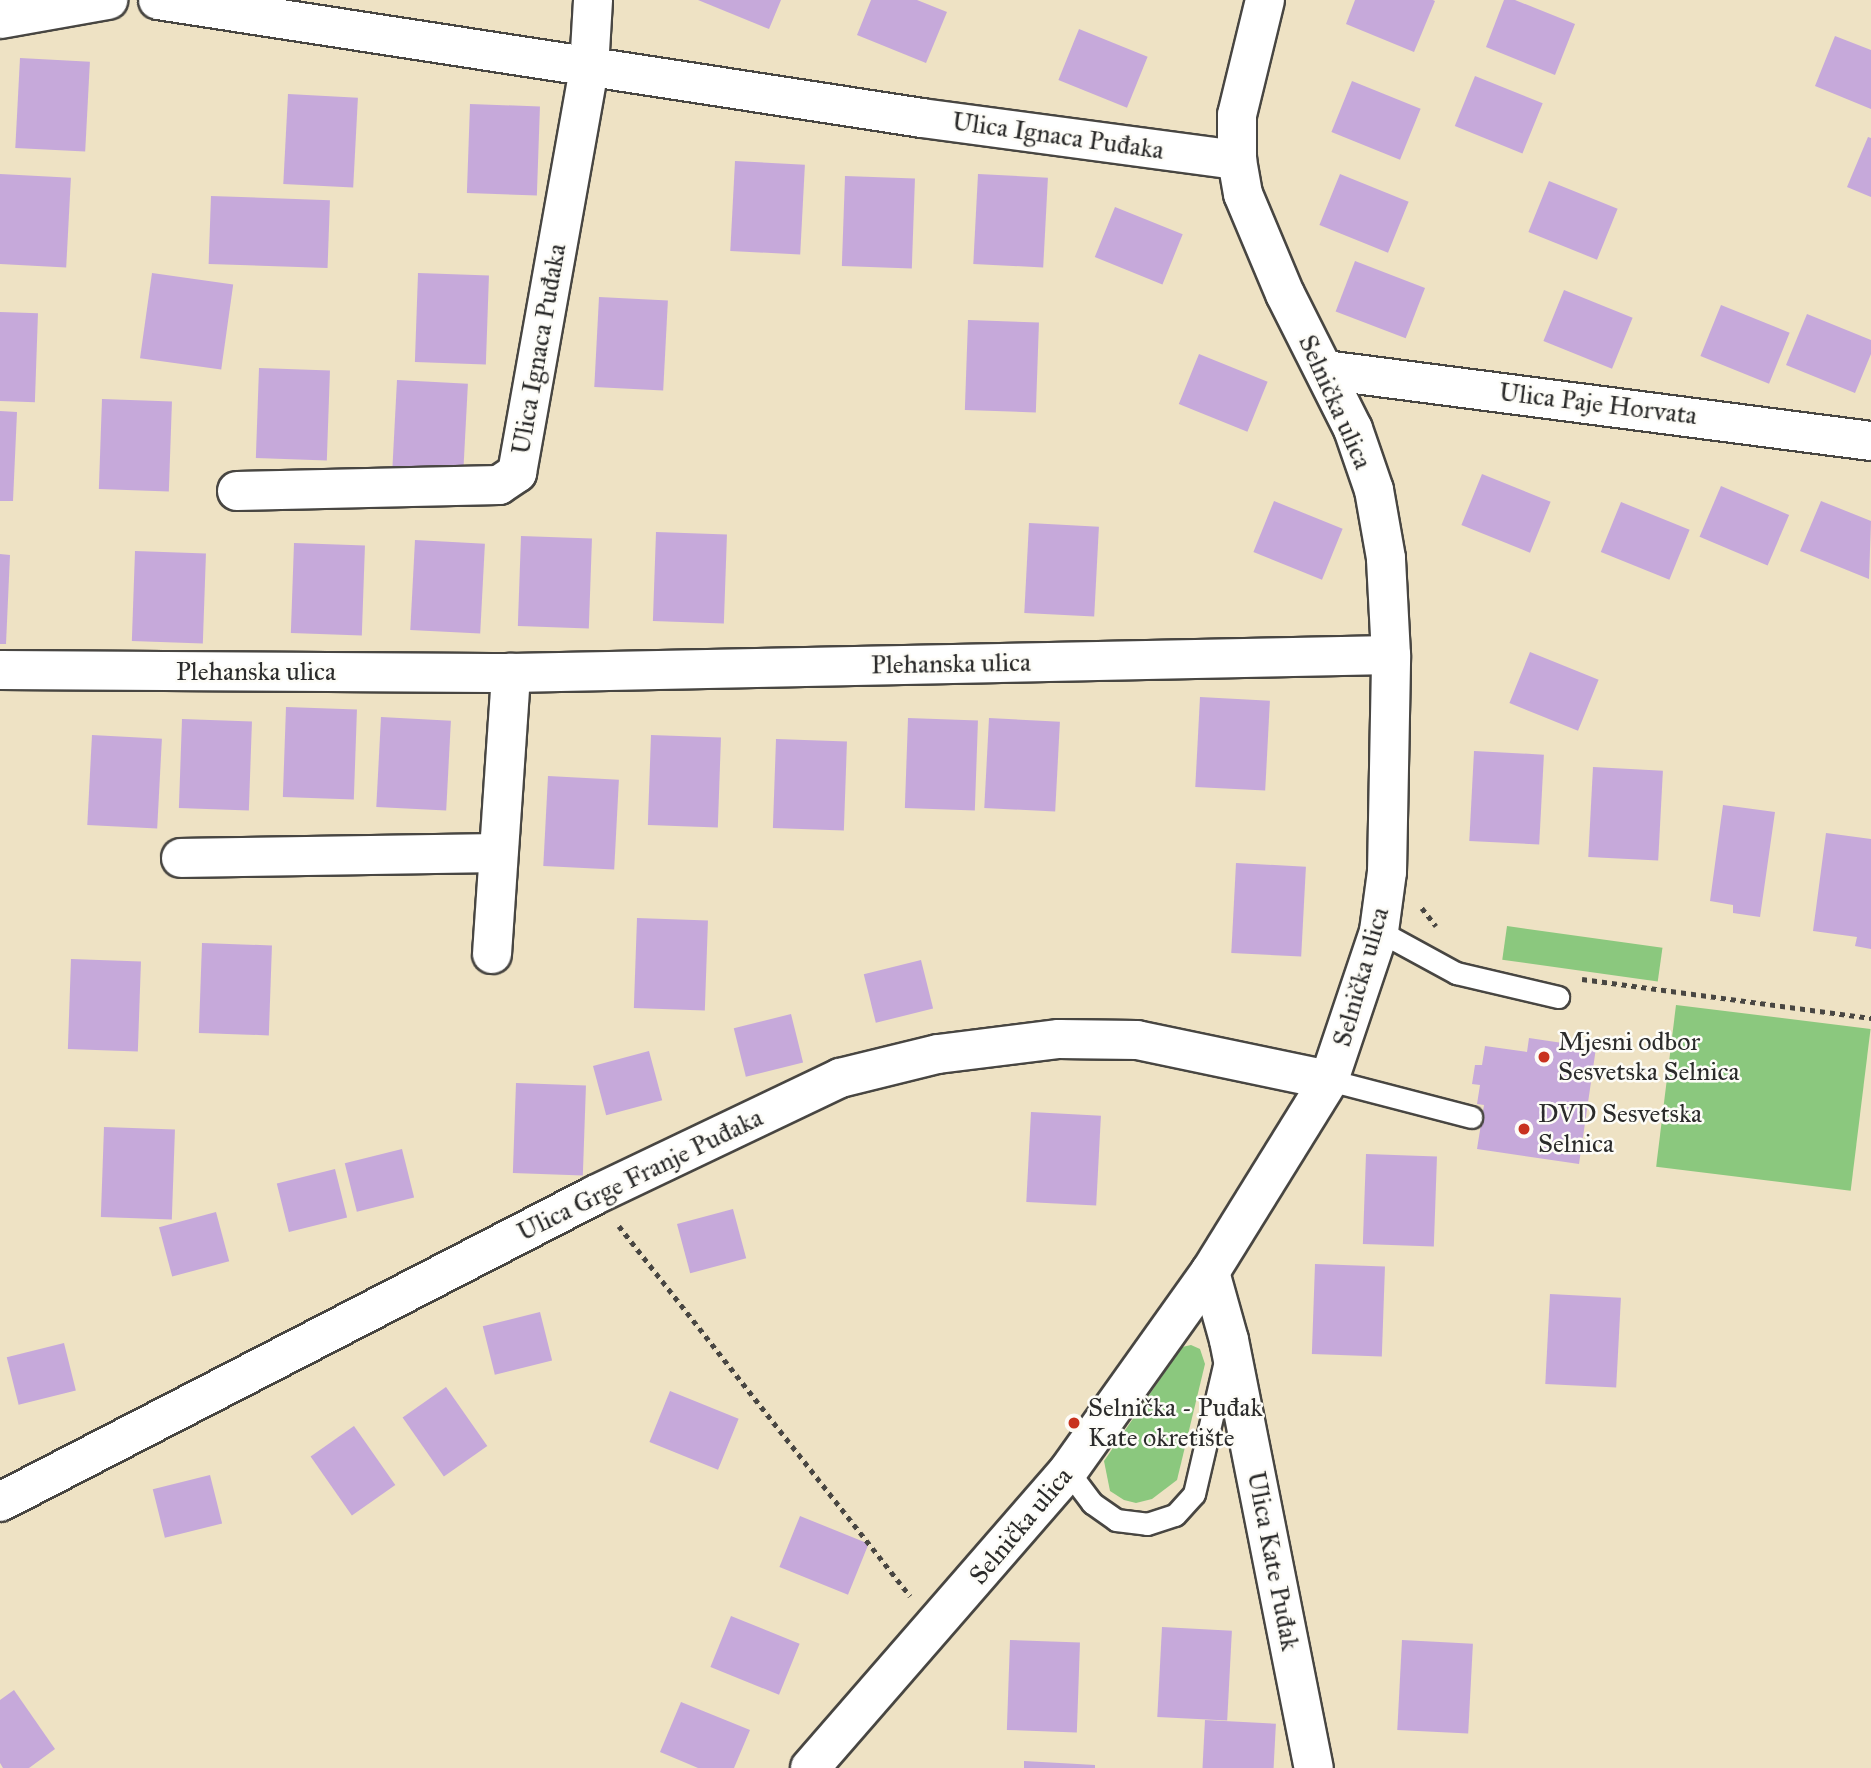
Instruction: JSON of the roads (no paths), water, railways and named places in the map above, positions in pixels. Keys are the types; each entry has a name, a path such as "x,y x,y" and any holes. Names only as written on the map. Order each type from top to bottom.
{"street":[{"path":"0,19 108,0"},
{"name":"Ulica Ignaca Puđaka","path":"158,0 589,68 1237,160"},
{"path":"589,68 593,0"},
{"name":"Selnička ulica","path":"810,1768 1068,1471 1210,1272 1329,1080 1379,931 1387,872 1391,655 1386,558 1374,490 1353,429 1256,231 1237,160 1242,79 1265,0"},
{"name":"Ulica Ignaca Puđaka","path":"237,491 499,485 517,473 589,68"},
{"name":"Ulica Paje Horvata","path":"1325,370 1871,441"},
{"name":"Plehanska ulica","path":"0,670 511,673 1391,655"},
{"path":"492,954 496,853 511,673"},
{"path":"181,858 496,853"},
{"name":"Ulica Grge Franje Puđaka","path":"0,1502 594,1195 840,1079 938,1055 1059,1040 1137,1040 1329,1080"},
{"name":"Ulica Kate Puđak","path":"1210,1272 1229,1340 1314,1768"}],"lane":[{"path":"1379,931 1456,973 1558,997"},
{"path":"1329,1080 1471,1117"},
{"path":"1068,1471 1092,1503 1116,1520 1147,1524 1175,1515 1194,1494 1229,1340"}],"place":[{"name":"Mjesni odbor Sesvetska Selnica","path":"1544,1057"},
{"name":"DVD Sesvetska Selnica","path":"1524,1129"},
{"name":"Selnička - Puđak Kate okretište","path":"1074,1423"}]}
